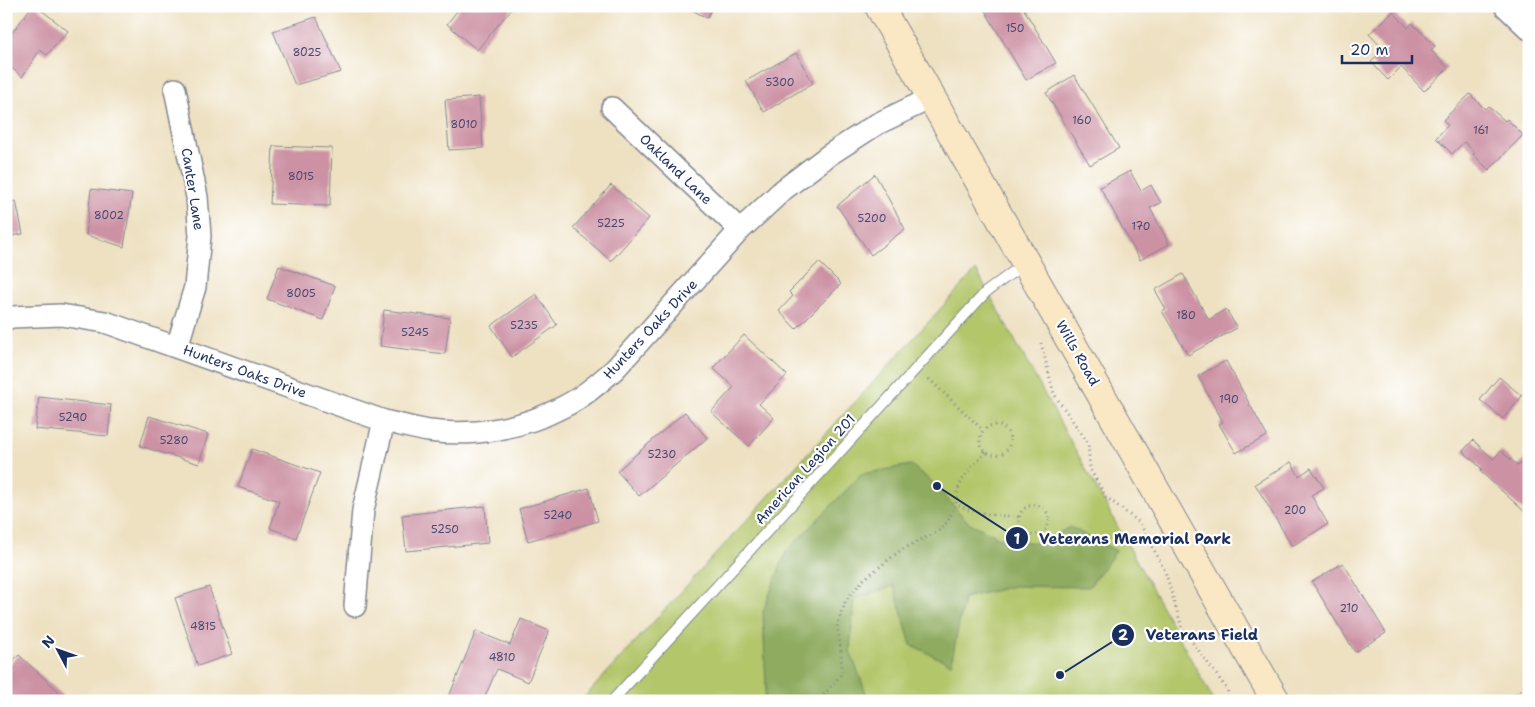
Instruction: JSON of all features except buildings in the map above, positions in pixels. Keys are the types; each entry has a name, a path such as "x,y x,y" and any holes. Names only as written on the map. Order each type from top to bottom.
{"street":[{"name":"Wills Road","path":"879,6 1276,701"},
{"path":"1505,6 1529,29"},
{"name":"Canter Lane","path":"175,89 197,197 200,236 195,287 177,347"},
{"name":"Hunters Oaks Drive","path":"6,319 12,317 61,315 106,322 384,421 429,431 475,433 520,424 563,408 592,389 616,369 740,230 783,190 829,155 877,124 931,98"},
{"name":"Oakland Lane","path":"612,108 740,230"},
{"path":"354,606 363,510 384,421"}],"lane":[{"name":"American Legion 201","path":"612,701 986,292 1026,262"}],"path":[{"path":"1040,342 1054,394 1088,444 1090,469 1106,497 1140,523 1165,571 1182,628 1226,689 1230,701"},
{"path":"939,389 983,430"},
{"path":"992,425 1006,428 1011,438 1009,448 1001,455 996,456 986,452 980,444 983,430 992,425"},
{"path":"816,701 842,673 837,625 846,600 864,580 901,550 937,532 948,521 956,504 955,496 964,476 986,452"},
{"path":"956,504 980,514 1019,517"},
{"path":"1035,505 1040,506 1047,513 1050,523 1045,532 1032,536 1020,527 1019,517 1025,508 1035,505"},
{"path":"1510,701 1529,680"}],"green space":[{"path":"976,270 1214,701 581,701"},
{"path":"911,465 931,481 968,522 1004,540 1039,543 1070,527 1116,551 1089,587 1014,586 964,598 951,664 911,645 894,586 854,599 850,651 869,701 764,701 766,687 763,611 786,552 862,474"}],"place":[{"name":"Veterans Memorial Park","path":"937,486"},
{"name":"Veterans Field","path":"1060,675"}]}
